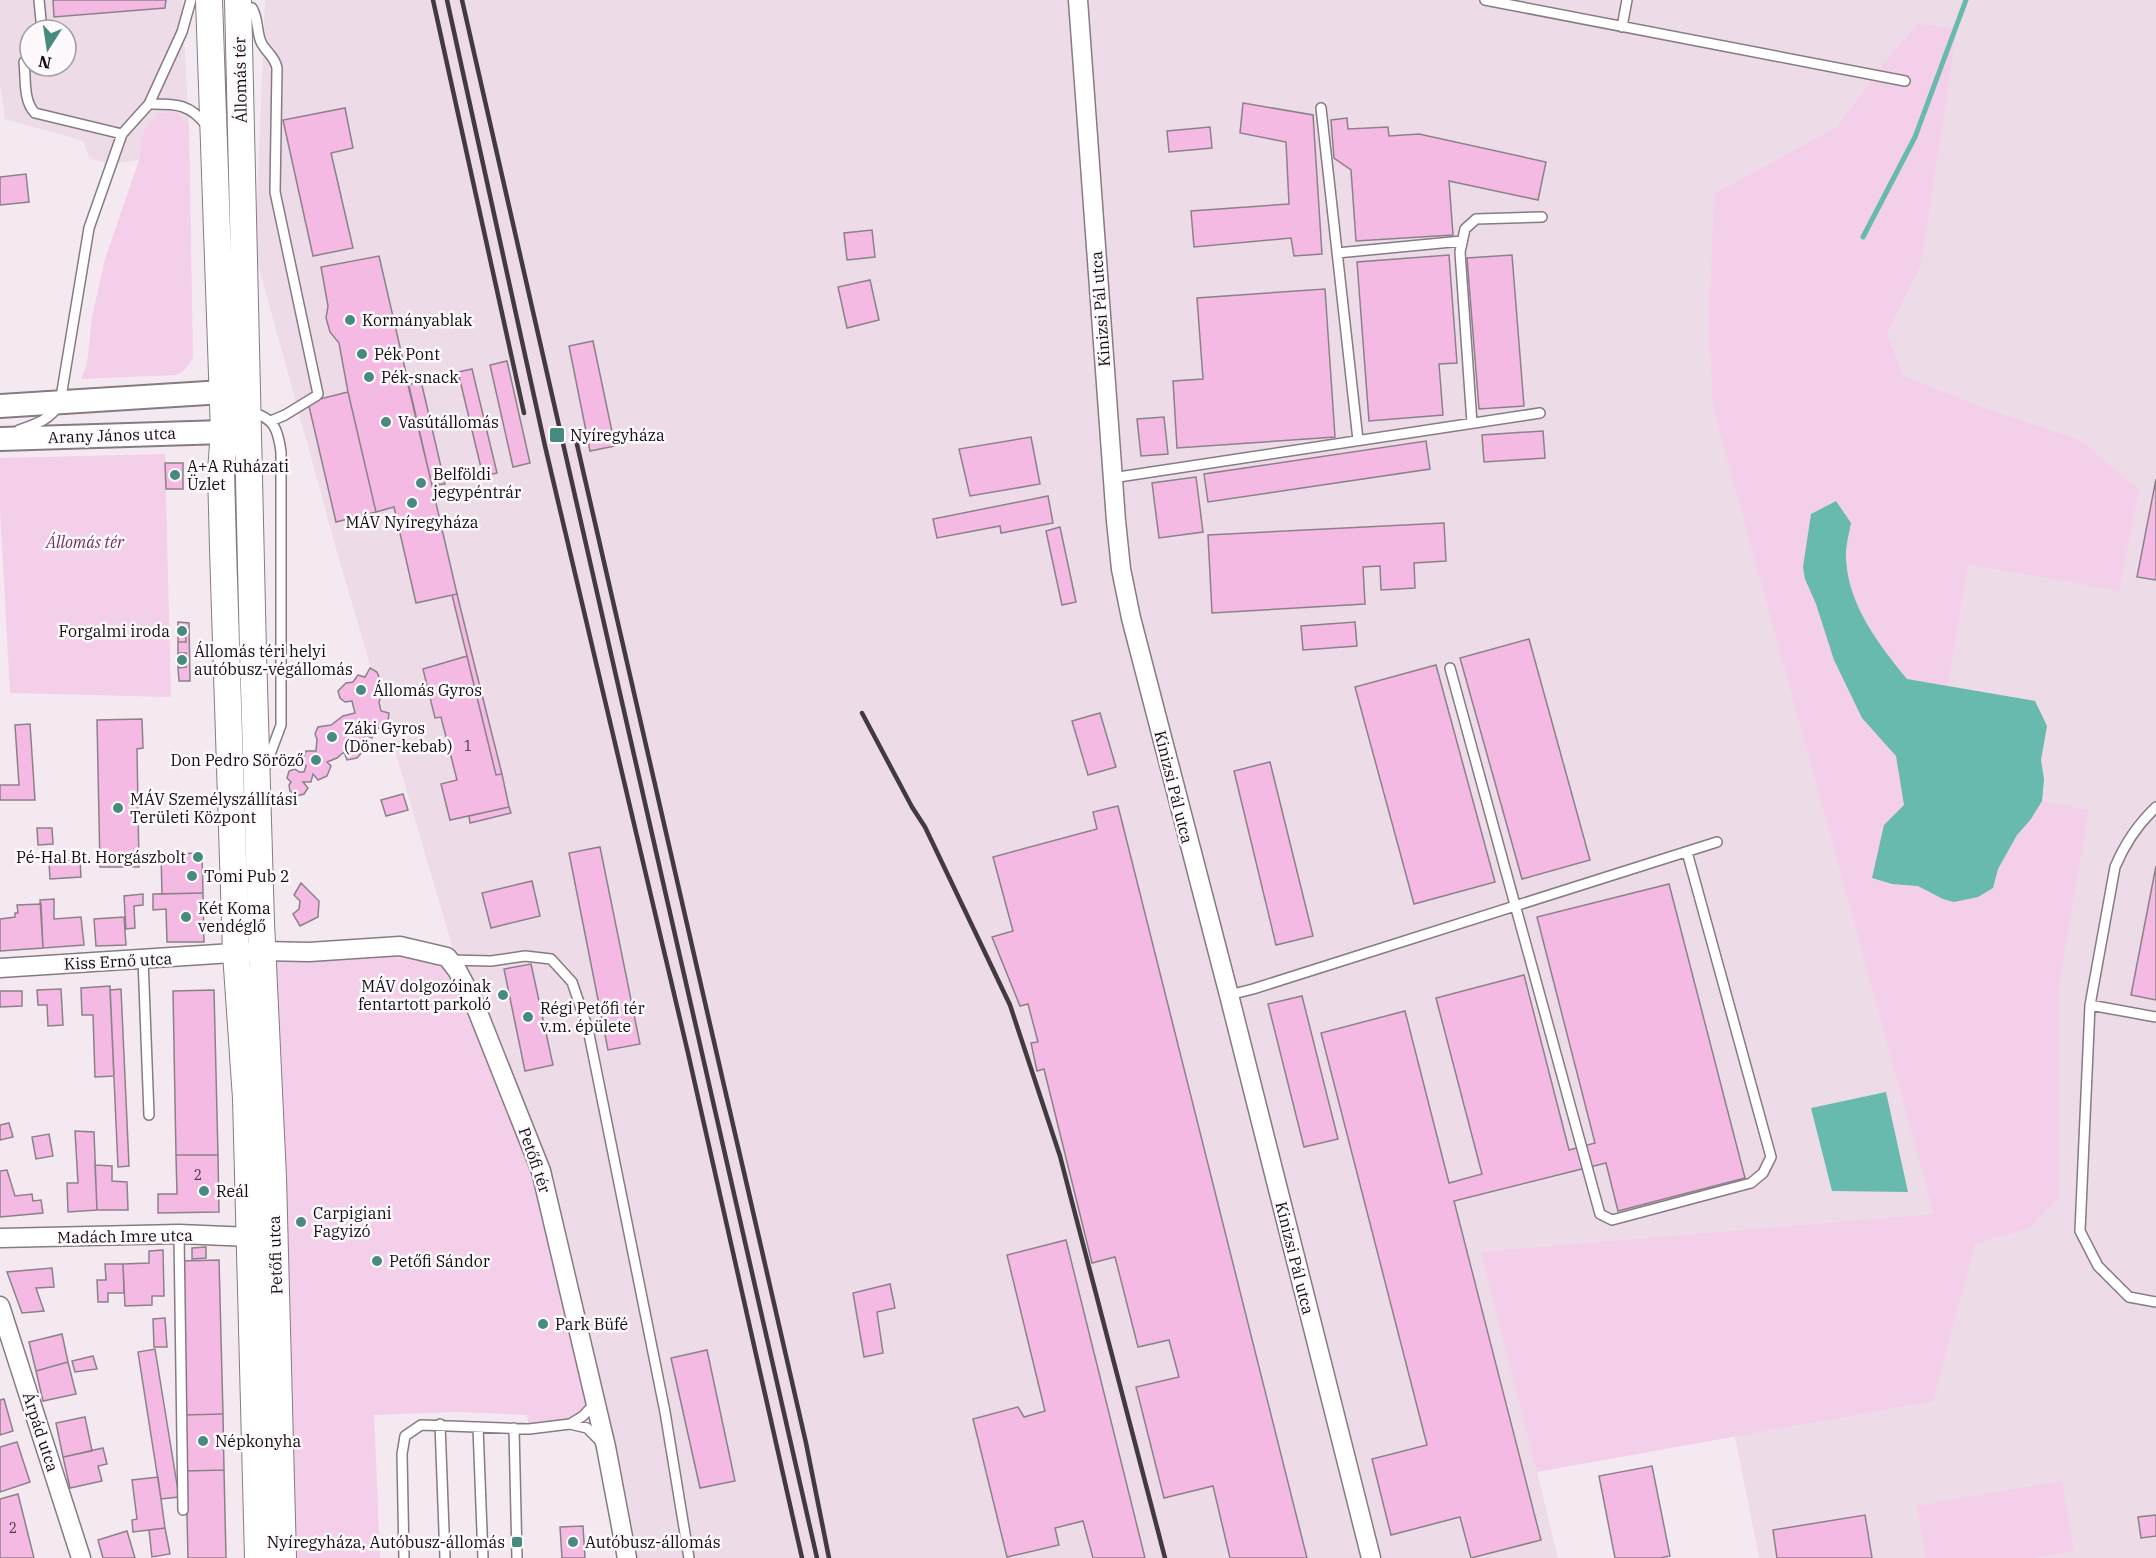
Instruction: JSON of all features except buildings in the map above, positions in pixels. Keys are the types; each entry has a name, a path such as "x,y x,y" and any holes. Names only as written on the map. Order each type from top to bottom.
{"main road":[{"name":"Állomás tér","path":"209,0 223,392 224,432 221,471 236,953"},
{"name":"Állomás tér","path":"238,3 260,416 258,784 263,951"},
{"name":"Petőfi utca","path":"263,951 273,1177 283,1558"},
{"name":"Petőfi utca","path":"236,953 246,1098 258,1558"}],"street":[{"name":"Kinizsi Pál utca","path":"1078,0 1112,478 1121,569 1131,618 1371,1558"},
{"path":"223,392 260,416"},
{"name":"Arany János utca","path":"0,406 223,392"},
{"path":"224,432 260,416"},
{"name":"Arany János utca","path":"0,438 224,432"},
{"path":"263,951 309,952 400,946 444,955 450,960"},
{"name":"Kiss Ernő utca","path":"0,968 263,951"},
{"name":"Petőfi tér","path":"450,960 473,1000 542,1171 606,1447 627,1558"},
{"name":"Madách Imre utca","path":"0,1238 179,1234 251,1238"},
{"name":"Árpád utca","path":"0,1306 81,1558"}],"lane":[{"path":"39,0 41,18"},
{"path":"0,438 46,420 60,403 89,228 122,134 149,104 182,32 191,0"},
{"path":"1485,0 1905,81"},
{"path":"1622,27 1627,0"},
{"path":"238,3 252,8 261,42 275,59 277,68 275,192 317,389 316,396 285,415 260,416"},
{"path":"25,78 28,106 35,113 122,134"},
{"path":"149,104 184,106 202,120 213,134"},
{"path":"1322,108 1358,440"},
{"path":"1472,423 1460,252 1465,229 1476,219 1542,217"},
{"path":"1337,253 1462,241"},
{"path":"1112,478 1540,413"},
{"path":"1450,669 1600,1214 1612,1220 1751,1183 1763,1173 1771,1157 1687,852"},
{"path":"2156,807 2141,821 2124,846 2115,867 2090,1005 2080,1231 2098,1266 2129,1297 2156,1302"},
{"path":"1229,995 1717,842"},
{"path":"450,960 491,961 525,956 551,959 572,982 591,1040 665,1412 690,1558"},
{"path":"144,959 149,1114"},
{"path":"2090,1005 2156,1017"},
{"path":"179,1234 183,1510"},
{"path":"570,1424 583,1416 596,1403"},
{"path":"440,1424 445,1558"},
{"path":"404,1558 402,1454 405,1436 421,1425 529,1429 570,1424 587,1428 606,1447"},
{"path":"478,1426 483,1558"},
{"path":"514,1428 518,1558"}],"shaded area":[{"path":"0,0 182,0 189,126 177,112 143,132 139,160 110,164 90,159 83,141 5,119 0,83"},
{"path":"265,0 2156,0 2156,1558 1759,1558 1734,1432 1537,1472 1558,1558 631,1558 599,1403 457,963 337,552 255,253"},
{"path":"1836,501 1851,523 1846,555 1848,577 1859,609 1876,639 1907,679 2035,701 2047,726 2041,760 2044,779 2042,801 2031,819 2017,835 1998,869 1993,888 1978,897 1954,902 1918,886 1892,884 1872,878 1884,825 1904,805 1896,756 1862,718 1834,660 1816,604 1805,579 1803,567 1811,514"},
{"path":"1886,1092 1908,1192 1832,1191 1811,1108"}],"green space":[{"path":"1918,24 1957,29 1921,264 1887,333 1903,376 1990,410 2080,440 2139,490 2119,591 1968,564 1948,686 2035,701 2047,726 2041,760 2044,779 2042,801 2089,810 2058,991 2058,1198 2029,1228 1975,1244 1933,1401 1537,1472 1481,1252 1934,1214 1713,407 1709,326 1714,194 1837,127 1887,59"},
{"path":"177,112 189,126 193,358 185,370 176,375 81,379 87,363 92,317 105,259 139,160 143,132 158,114"},
{"name":"Állomás tér","path":"165,454 171,697 10,693 0,510 0,458"},
{"path":"436,955 456,972 536,1170 590,1402 568,1421 529,1428 527,1415 456,1412 374,1415 380,1558 294,1558 276,957"},
{"path":"2062,1481 2074,1551 2033,1558 1926,1558 1917,1506"}],"waterway":[{"path":"1863,237 1915,137 1966,0"}],"railway":[{"path":"433,0 524,413"},
{"path":"447,0 545,446 688,1053 802,1558"},
{"path":"462,0 817,1558"},
{"path":"576,440 806,1443 829,1558"},
{"path":"862,713 925,827 1010,1005 1060,1156 1165,1558"}],"place":[{"name":"Kormányablak","path":"350,320"},
{"name":"Pék Pont","path":"362,354"},
{"name":"Pék-snack","path":"369,377"},
{"name":"Vasútállomás","path":"386,422"},
{"name":"Nyíregyháza","path":"557,435"},
{"name":"A+A Ruházati Üzlet","path":"175,475"},
{"name":"Belföldi jegypéntrár","path":"421,483"},
{"name":"MÁV Nyíregyháza","path":"412,503"},
{"name":"Forgalmi iroda","path":"182,631"},
{"name":"Állomás téri helyi autóbusz-végállomás","path":"182,660"},
{"name":"Állomás Gyros","path":"361,690"},
{"name":"Záki Gyros (Döner-kebab)","path":"332,737"},
{"name":"Don Pedro Söröző","path":"316,760"},
{"name":"MÁV Személyszállítási Területi Központ","path":"118,808"},
{"name":"Pé-Hal Bt. Horgászbolt","path":"198,857"},
{"name":"Tomi Pub 2","path":"192,876"},
{"name":"Két Koma vendéglő","path":"186,917"},
{"name":"MÁV dolgozóinak fentartott parkoló","path":"503,995"},
{"name":"Régi Petőfi tér v.m. épülete","path":"528,1017"},
{"name":"Reál","path":"204,1191"},
{"name":"Carpigiani Fagyizó","path":"301,1222"},
{"name":"Petőfi Sándor","path":"377,1261"},
{"name":"Park Büfé","path":"543,1324"},
{"name":"Népkonyha","path":"203,1441"},
{"name":"Nyíregyháza, Autóbusz-állomás","path":"517,1542"},
{"name":"Autóbusz-állomás","path":"573,1542"}]}
